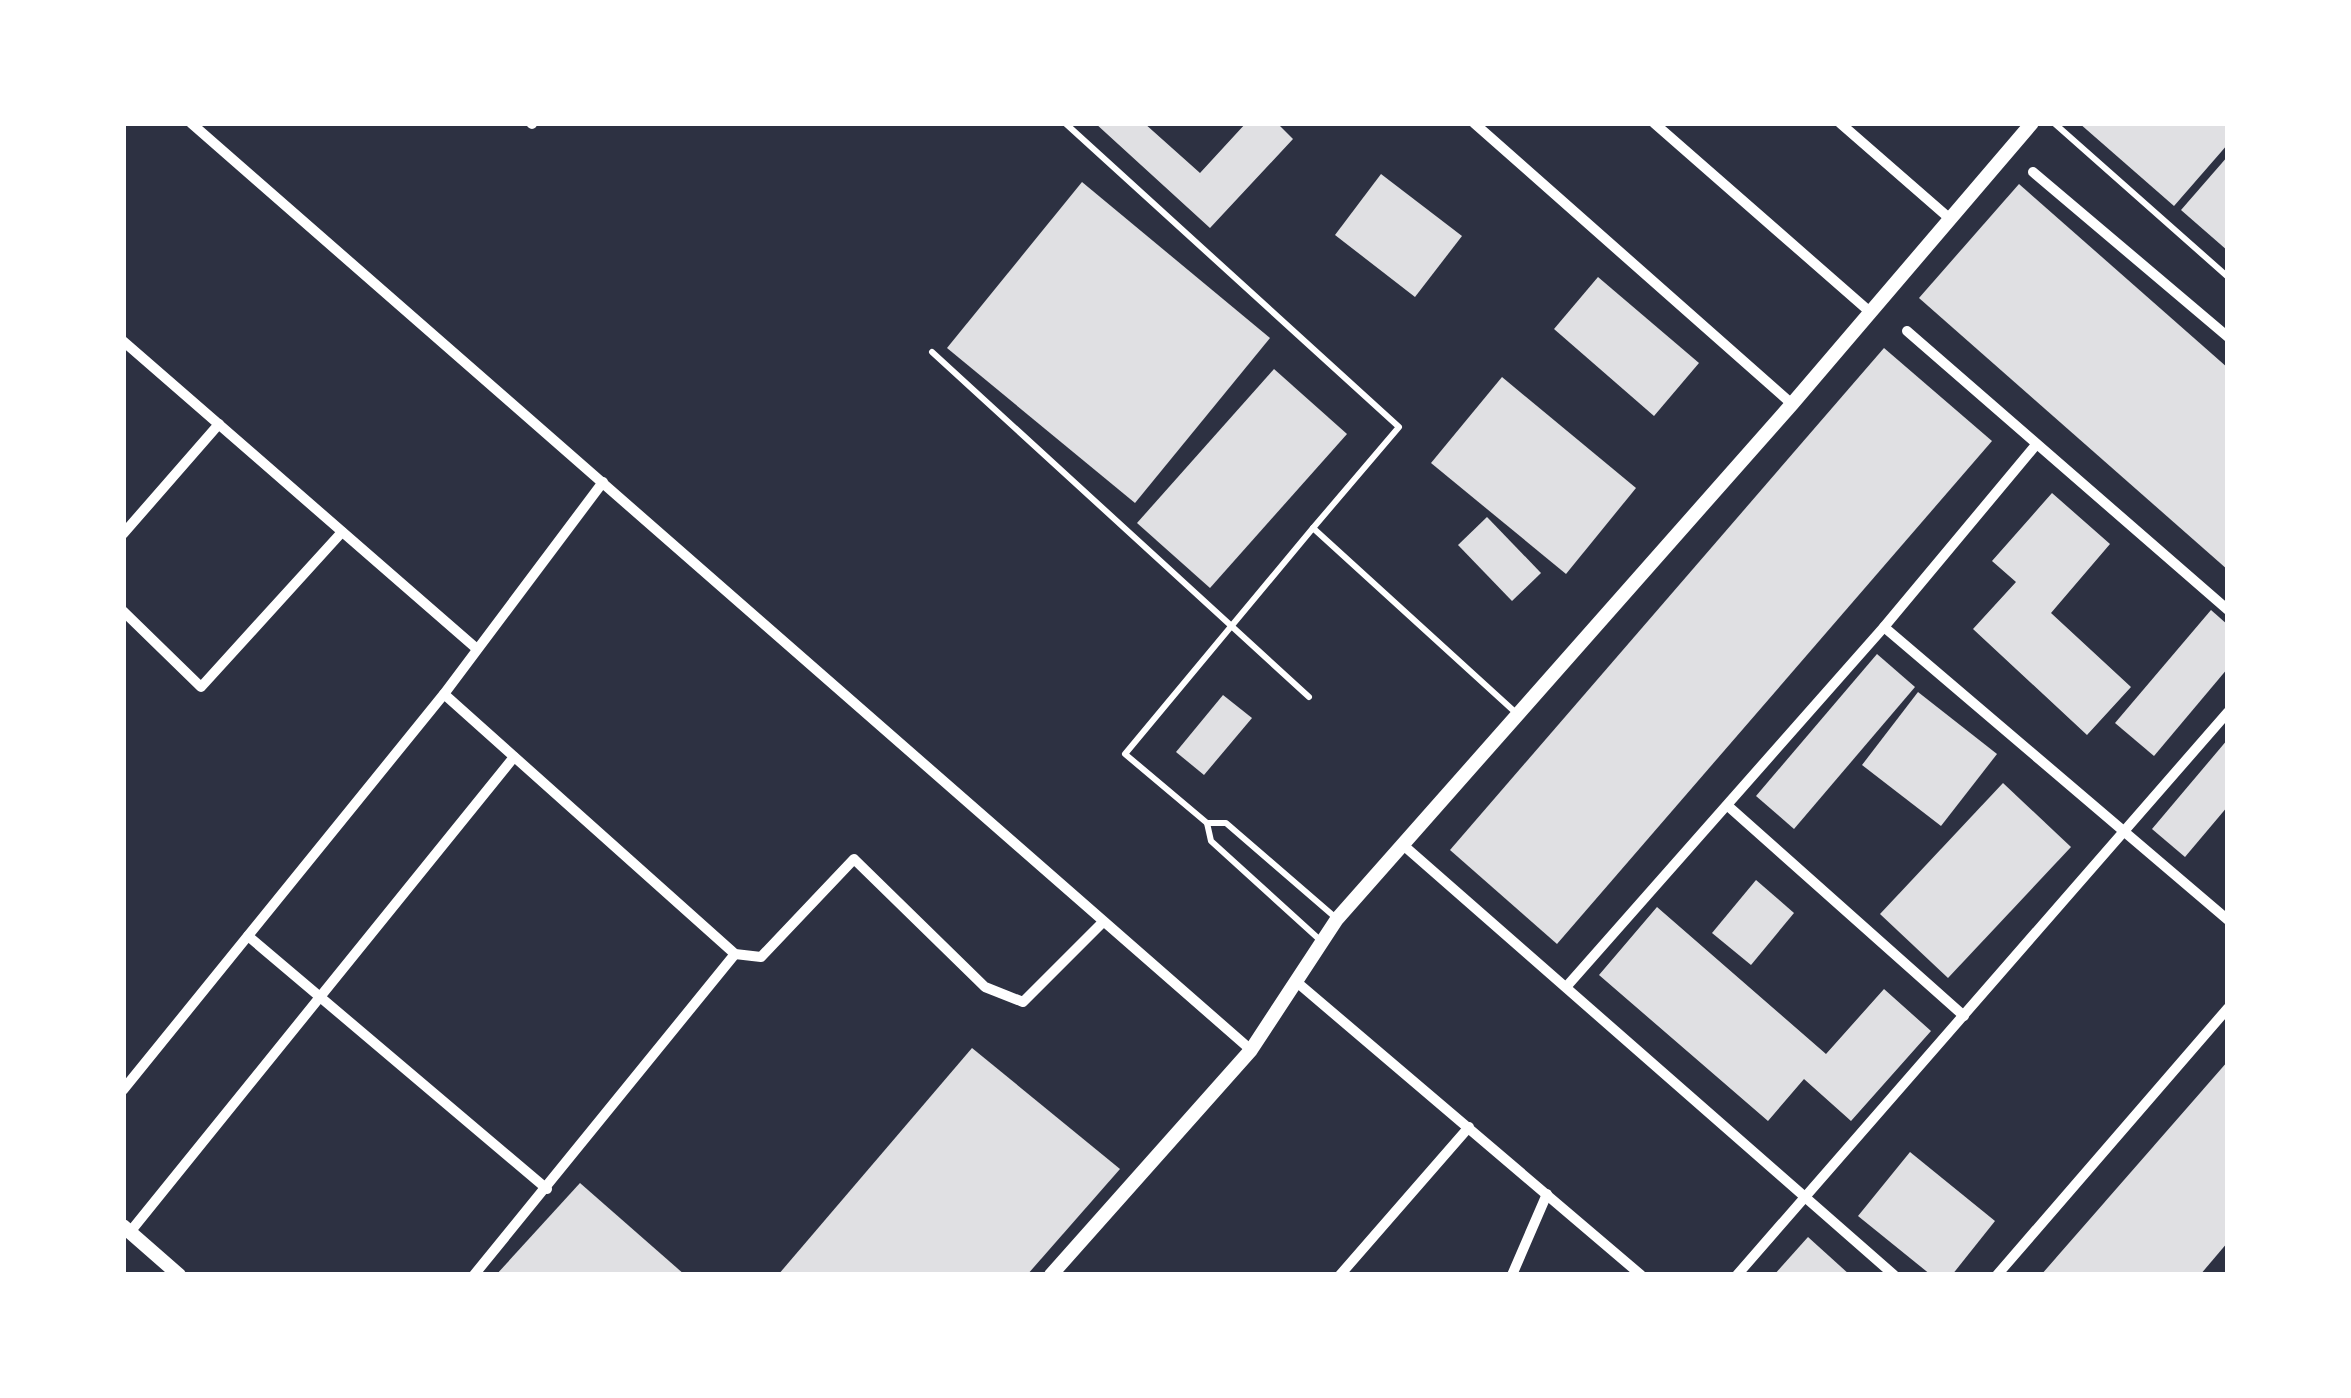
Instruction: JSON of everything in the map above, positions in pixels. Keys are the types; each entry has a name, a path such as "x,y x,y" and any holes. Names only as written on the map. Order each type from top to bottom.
{"street":[{"path":"190,123 1251,1050"},
{"path":"1654,123 1870,312"},
{"path":"1840,123 1948,218"},
{"path":"1051,1275 1251,1050 1337,919 1792,404 2031,123"},
{"path":"1483,126 1792,404"},
{"path":"2033,172 2228,337"},
{"path":"1907,332 2228,610"},
{"path":"123,341 477,649"},
{"path":"123,534 219,424"},
{"path":"1567,986 1884,628 2035,446"},
{"path":"123,1090 444,694 603,482"},
{"path":"123,611 201,687 342,532"},
{"path":"1884,628 2228,920"},
{"path":"444,694 734,954 761,957 854,859 985,987 1023,1003 1103,922"},
{"path":"1737,1275 2228,712"},
{"path":"179,1275 126,1229 514,757"},
{"path":"1728,806 1964,1016"},
{"path":"1402,844 1894,1275"},
{"path":"248,935 547,1189"},
{"path":"474,1275 734,954"},
{"path":"1298,984 1641,1275"},
{"path":"1997,1275 2228,1008"},
{"path":"1340,1275 1469,1127"},
{"path":"1513,1275 1547,1194"}],"lane":[{"path":"1065,123 1399,427 1125,754 1208,823 1226,823 1337,919"},
{"path":"2054,123 2228,278"},
{"path":"932,352 1310,697"},
{"path":"1313,528 1518,714"},
{"path":"1208,823 1211,842 1323,942"}],"building":[{"path":"1095,123 1144,123 1200,173 1246,123 1277,123 1293,139 1210,228"},
{"path":"2079,123 2228,123 2228,144 2174,206"},
{"path":"2228,156 2228,251 2181,210"},
{"path":"1381,174 1462,236 1415,297 1335,235"},
{"path":"1082,182 1270,338 1135,503 947,348"},
{"path":"2019,184 2228,368 2228,570 1919,298"},
{"path":"1598,277 1699,363 1654,416 1554,329"},
{"path":"1884,348 1992,441 1557,944 1450,850"},
{"path":"1274,369 1347,434 1210,588 1137,523"},
{"path":"1502,377 1636,488 1566,574 1431,463"},
{"path":"2052,493 2110,544 2051,613 2131,687 2087,735 1973,629 2016,582 1992,561"},
{"path":"1487,517 1541,573 1512,601 1458,545"},
{"path":"2211,610 2228,625 2228,668 2154,756 2115,723"},
{"path":"1877,654 1915,687 1794,829 1756,796"},
{"path":"1918,692 1997,754 1941,826 1862,765"},
{"path":"1223,695 1252,718 1204,775 1176,752"},
{"path":"2228,739 2228,806 2185,857 2152,829"},
{"path":"2003,783 2071,847 1948,978 1880,914"},
{"path":"1756,880 1794,913 1751,965 1712,933"},
{"path":"1657,907 1826,1054 1884,989 1931,1031 1851,1121 1804,1079 1768,1121 1599,975"},
{"path":"972,1048 1120,1169 1027,1275 778,1275"},
{"path":"2228,1061 2228,1242 2200,1275 2041,1275"},
{"path":"1910,1152 1995,1221 1952,1275 1931,1275 1858,1216"},
{"path":"580,1183 685,1275 496,1275"},
{"path":"1808,1237 1850,1275 1774,1275"}]}
